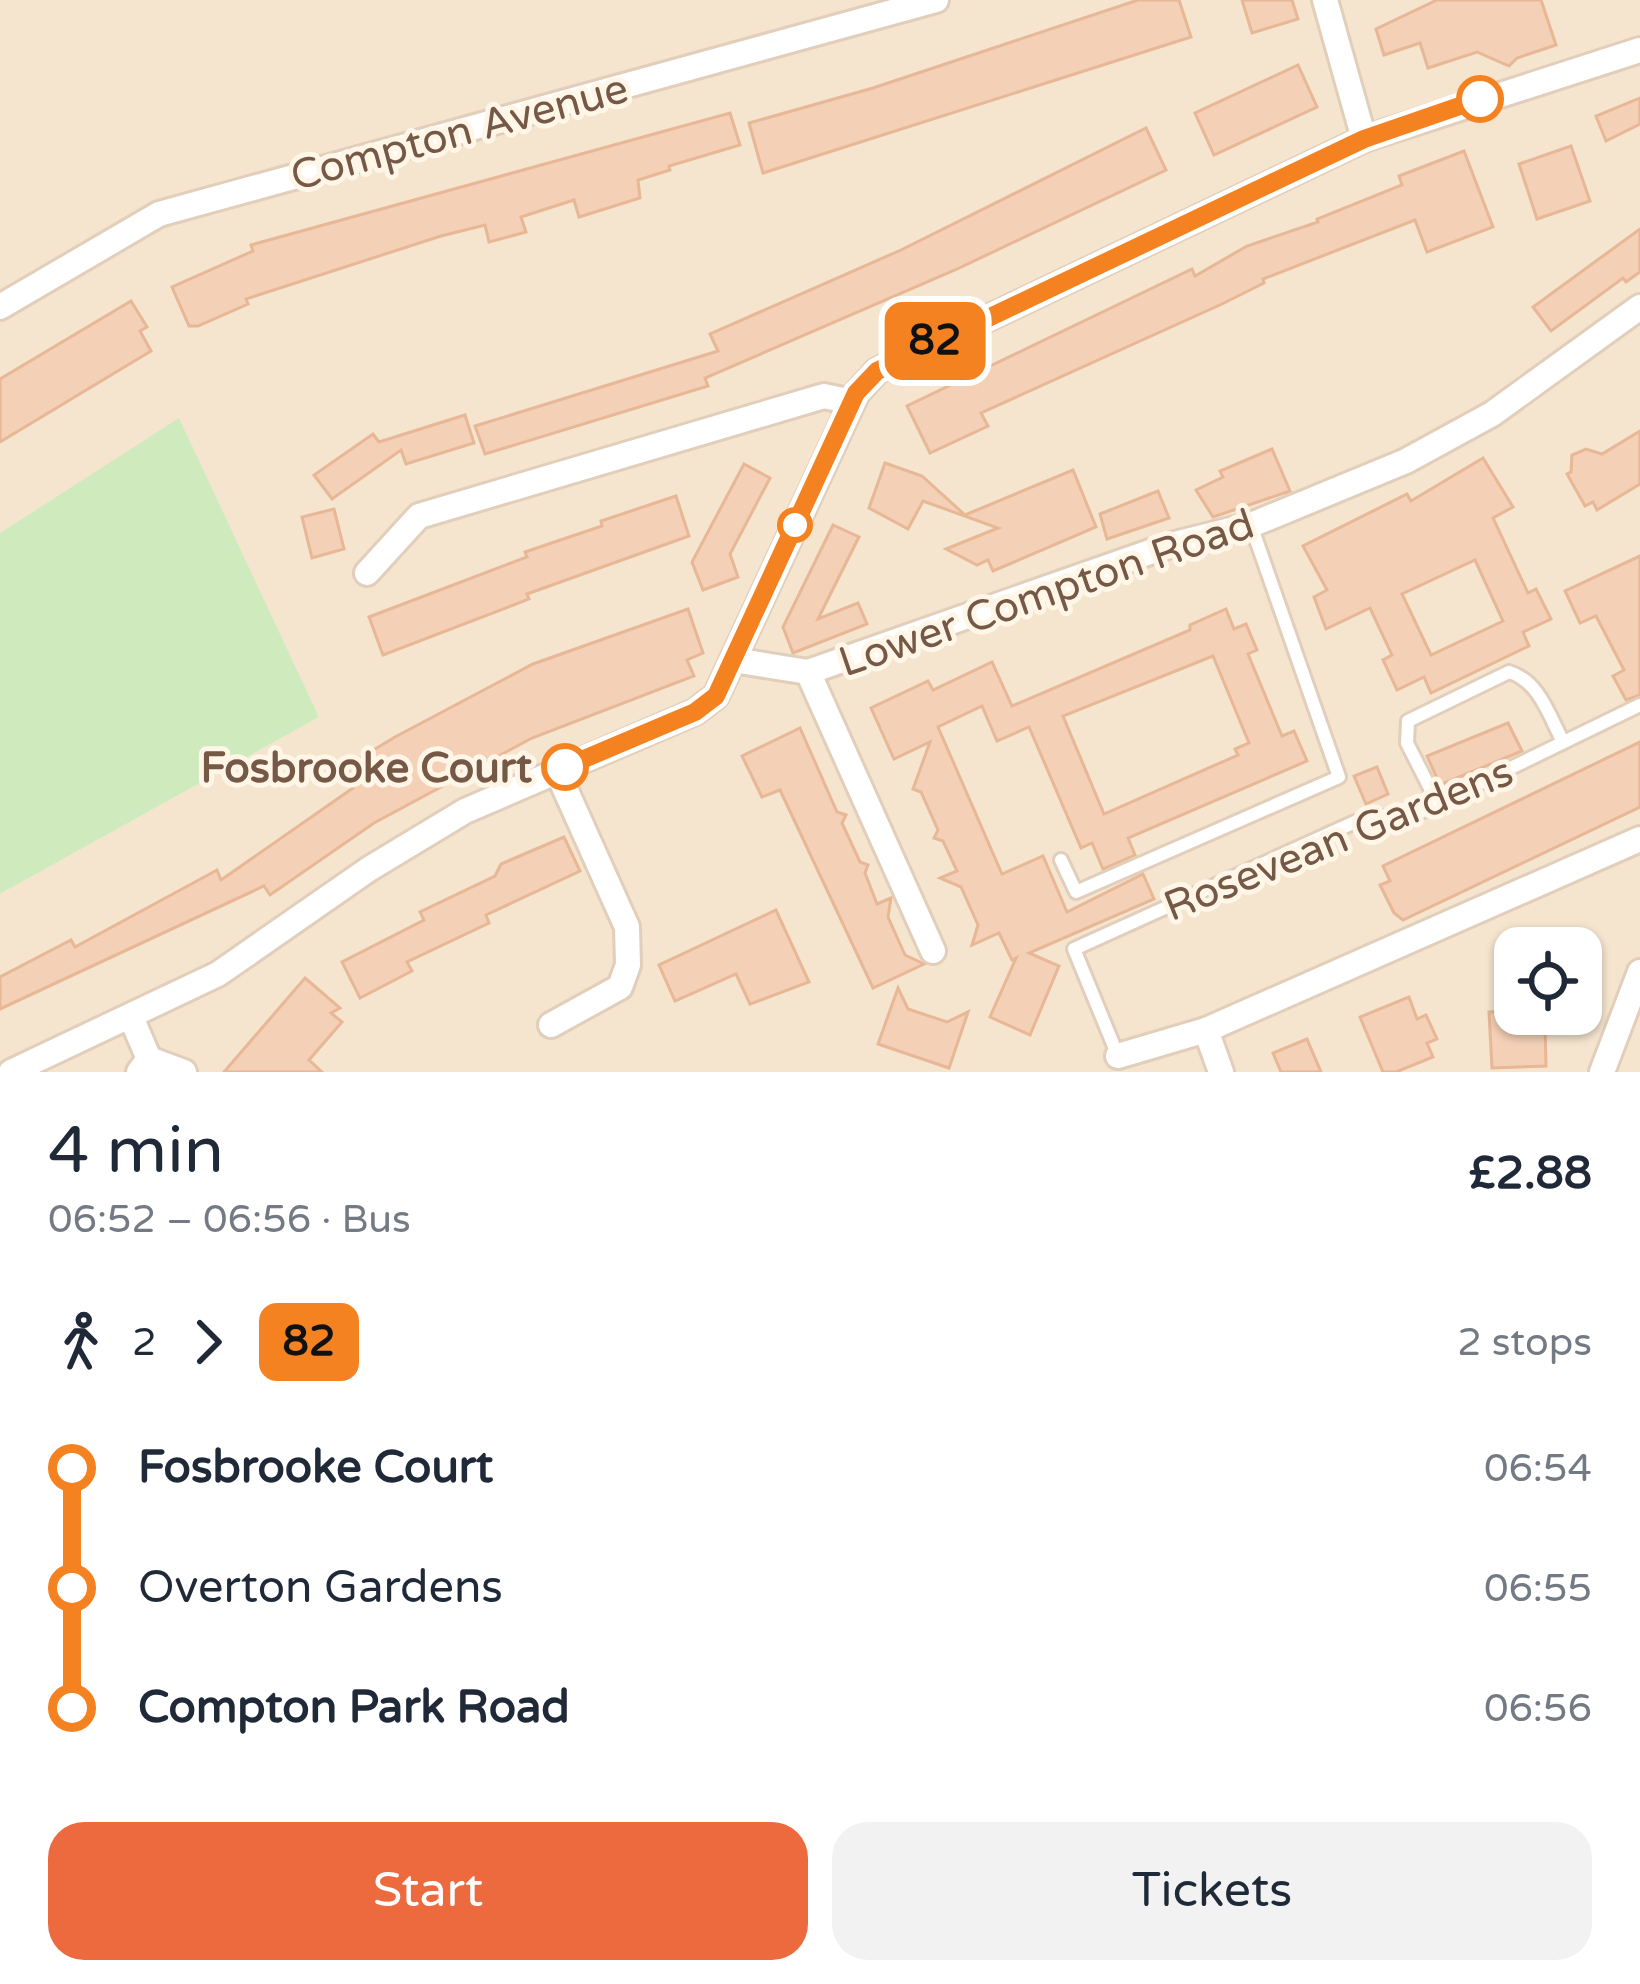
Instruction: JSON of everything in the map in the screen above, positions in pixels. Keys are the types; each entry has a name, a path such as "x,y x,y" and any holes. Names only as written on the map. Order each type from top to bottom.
{"street":[{"name":"Compton Avenue","path":"0,307 159,214 936,0"},
{"path":"1325,0 1364,139"},
{"path":"11,1072 218,974 369,869 465,811 695,712 716,696 853,402 877,371 1364,139 1640,50"},
{"name":"Lower Compton Road","path":"734,660 808,672 1167,546 1251,525 1406,461 1492,414 1640,307"},
{"path":"367,573 419,516 824,396 853,402"},
{"path":"808,672 933,951"},
{"path":"551,1025 620,987 628,965 627,927 556,771"},
{"path":"1118,1056 1206,1030 1640,839"},
{"path":"1602,1072 1640,971"},
{"path":"131,1017 144,1065 184,1072"},
{"path":"1206,1030 1221,1072"}],"lane":[{"path":"1060,860 1076,892 1339,777 1251,525"},
{"path":"1438,804 1407,742 1408,721 1509,672 1525,677 1537,691 1563,742"},
{"name":"Rosevean Gardens","path":"1118,1056 1074,949 1355,822 1377,816 1404,820 1640,705"}],"shaded area":[{"path":"0,0 1640,0 1640,1072 0,1072 0,894 319,717 179,419 0,533"}],"green space":[{"path":"179,418 319,717 0,894 0,533"}],"building":[{"path":"1138,0 1179,0 1191,37 763,173 749,123 873,88"},
{"path":"1242,0 1292,0 1298,19 1252,33"},
{"path":"1437,0 1541,0 1556,45 1517,58 1509,66 1477,52 1428,68 1420,43 1384,55 1376,29"},
{"path":"1298,65 1317,107 1214,155 1195,113"},
{"path":"1640,98 1640,124 1606,141 1596,116"},
{"path":"730,113 740,145 638,180 640,198 579,217 574,200 521,217 526,232 489,242 485,225 441,236 246,299 248,304 198,326 189,326 172,287 253,251 251,245"},
{"path":"1146,128 1166,170 955,270 705,378 708,386 485,454 475,426 718,351 710,334 901,250"},
{"path":"1571,146 1590,201 1537,219 1519,164"},
{"path":"1464,151 1493,227 1427,252 1415,220 1263,279 1264,283 1222,304 981,413 988,426 930,453 907,406 1192,269 1195,276 1247,246 1318,222 1402,185 1399,176"},
{"path":"1640,229 1640,272 1626,282 1623,278 1551,331 1533,307"},
{"path":"131,301 147,327 140,331 151,351 0,442 0,379"},
{"path":"465,415 474,443 406,464 401,450 332,499 314,475 373,434 379,442"},
{"path":"1640,431 1640,484 1597,510 1593,502 1585,506 1567,474 1572,455 1586,449 1602,454"},
{"path":"1272,449 1290,491 1213,517 1196,490 1223,477 1220,471"},
{"path":"1483,458 1513,507 1493,518 1528,593 1536,589 1551,619 1523,632 1529,646 1431,693 1424,677 1397,690 1383,660 1392,655 1370,608 1326,629 1314,597 1327,590 1303,546 1407,494 1411,501","holes":["1475,560 1503,621 1431,655 1402,594"]},
{"path":"885,463 922,476 965,515 1073,470 1096,527 993,571 988,560 977,565 946,549 998,528 923,501 908,529 869,508"},
{"path":"744,464 770,478 730,554 738,577 703,590 692,562"},
{"path":"1158,491 1169,518 1107,539 1100,514"},
{"path":"676,496 689,536 527,594 529,599 383,655 369,617 527,557 525,552 602,526 601,521"},
{"path":"334,509 344,549 312,558 302,517"},
{"path":"833,525 859,537 818,619 858,603 867,624 793,653 783,627"},
{"path":"1640,556 1640,695 1626,700 1613,676 1624,670 1596,616 1580,623 1565,591"},
{"path":"688,609 703,653 687,660 694,676 532,738 374,823 270,895 264,886 0,1009 0,977 71,940 75,947 217,870 221,880 353,788 342,769 395,737 533,664"},
{"path":"1226,609 1234,629 1246,624 1257,650 1248,654 1282,736 1294,731 1307,761 1128,838 1135,855 1103,869 1092,843 1081,848 1029,727 997,741 982,706 938,727 1002,874 1043,856 1067,912 1143,874 1154,899 1029,953 1059,966 1030,1035 990,1017 1016,958 1012,960 999,933 972,945 978,925 961,887 940,878 957,871 943,841 934,838 938,830 921,792 913,789 930,742 894,759 871,708 928,681 933,690 992,662 1012,706 1190,630 1190,625","holes":["1213,656 1249,743 1235,749 1238,755 1104,814 1063,716"]},
{"path":"1508,723 1522,751 1440,785 1427,756"},
{"path":"800,728 837,812 846,815 842,823 860,862 868,865 865,873 877,904 891,898 888,917 905,955 924,964 873,988 780,790 762,797 742,756"},
{"path":"1640,742 1640,807 1403,920 1394,913 1380,885 1390,881 1383,866"},
{"path":"1377,767 1388,794 1366,804 1354,776"},
{"path":"564,837 580,871 486,915 489,923 407,962 412,971 360,998 342,962 424,920 420,912 495,876 501,864"},
{"path":"776,910 809,982 750,1004 736,974 675,1001 659,965"},
{"path":"305,978 340,1008 331,1013 342,1022 309,1060 322,1072 224,1072"},
{"path":"898,988 908,1009 947,1022 968,1012 949,1068 878,1044"},
{"path":"1409,997 1417,1019 1426,1015 1437,1039 1427,1043 1433,1057 1396,1072 1383,1072 1360,1017"},
{"path":"1489,1012 1494,1012 1494,1035 1545,1035 1546,1066 1492,1068"},
{"path":"1307,1039 1321,1072 1281,1072 1273,1053"}],"bus line":[{"name":"82","path":"565,767 695,712 716,696 856,393 877,371 1364,139 1480,99"}],"place":[{"name":"Fosbrooke Court","path":"565,767"}]}
